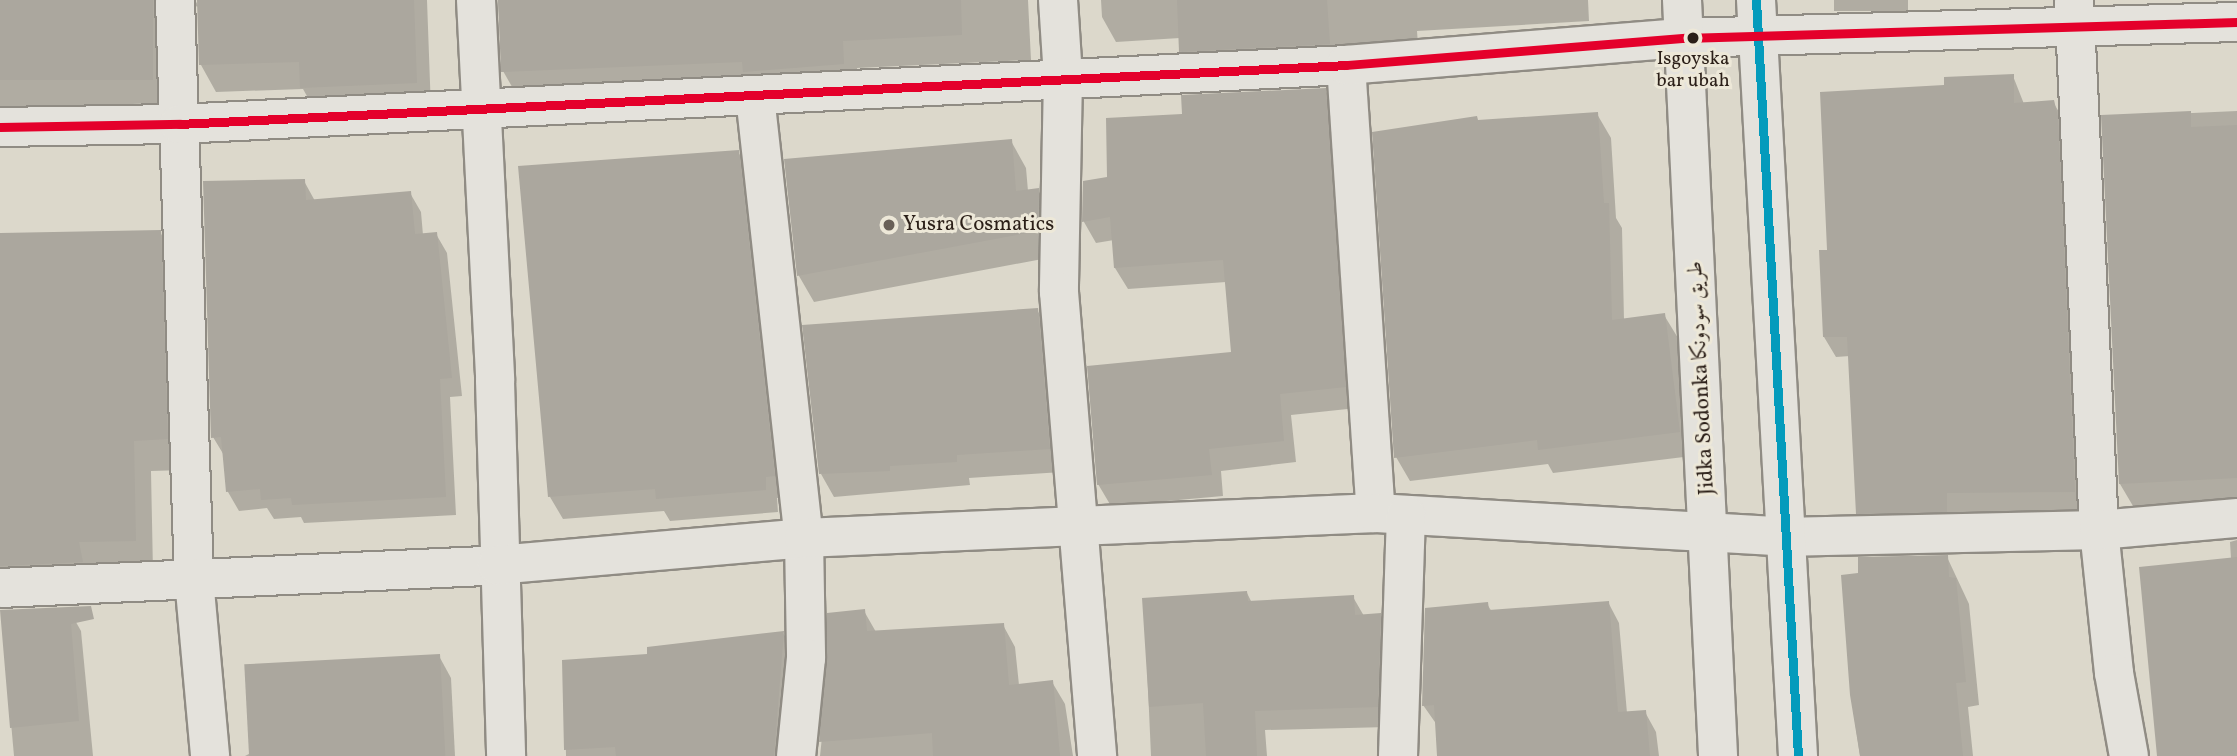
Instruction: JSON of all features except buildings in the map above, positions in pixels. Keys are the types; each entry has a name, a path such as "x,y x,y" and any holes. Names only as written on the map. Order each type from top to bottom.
{"street":[{"path":"175,0 194,579 209,756"},
{"path":"476,0 495,382 497,565 506,756"},
{"path":"1058,0 1063,77 1059,292 1076,527 1097,756"},
{"name":"Jidka Sodonka طريق سودونكا","path":"1682,0 1710,531 1718,756"},
{"path":"1756,0 1798,756"},
{"path":"0,127 179,124 482,107 755,96 1063,77 1346,65 1684,38 1759,38 2075,14 2237,22"},
{"path":"2075,14 2099,530 2114,673 2129,756"},
{"path":"1346,65 1391,514 1398,756"},
{"path":"755,96 803,538 806,659 796,756"},
{"path":"0,588 497,565 803,538 1391,514 1787,537 2099,530 2237,518"}],"transit line":[{"path":"1756,0 1798,756"},
{"path":"0,127 179,124 1346,65 1684,38 2237,22"}],"place":[{"name":"Isgoyska bar ubah","path":"1693,38"},
{"name":"Yusra Cosmatics","path":"889,225"}]}
